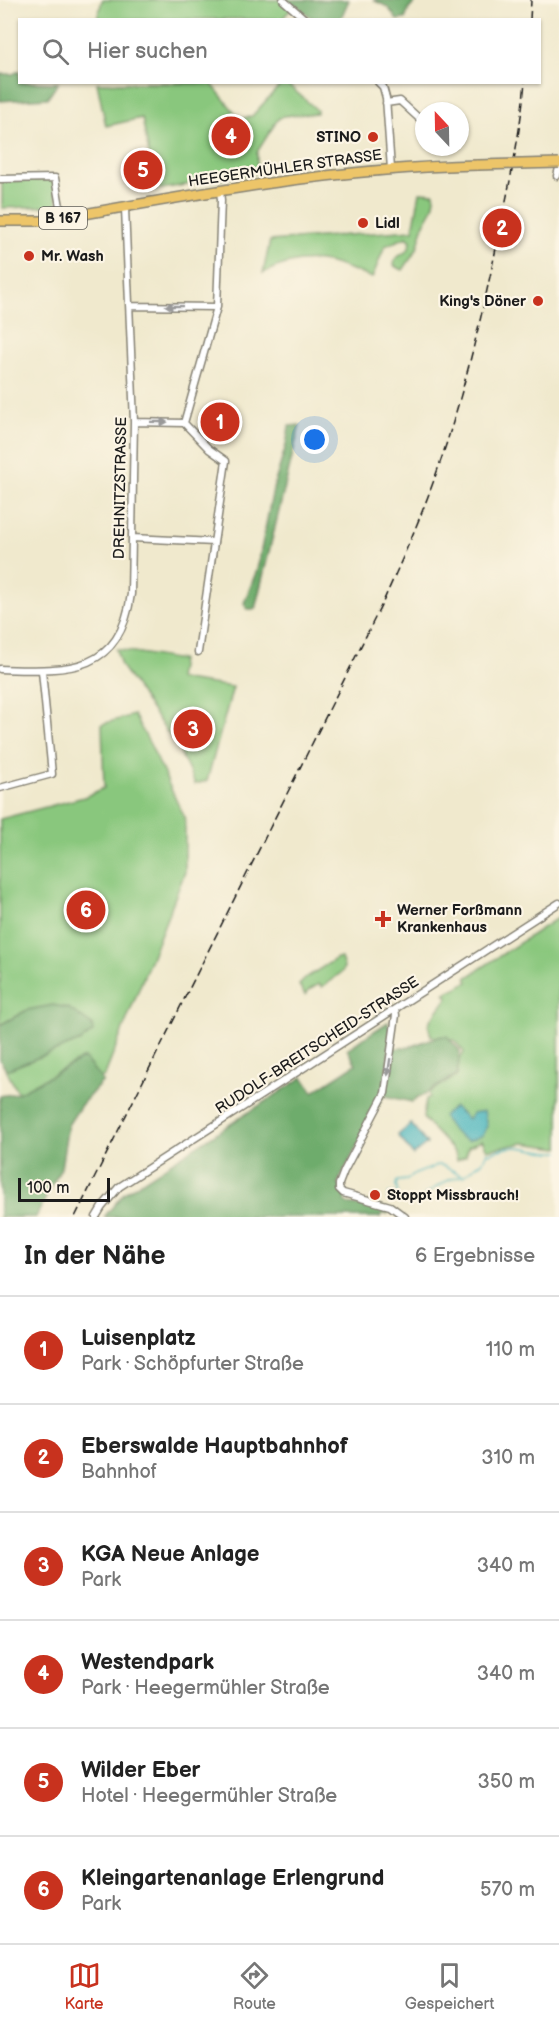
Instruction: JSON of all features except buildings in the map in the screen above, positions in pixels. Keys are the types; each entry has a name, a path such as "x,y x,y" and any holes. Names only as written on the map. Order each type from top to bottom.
{"main road":[{"name":"HEEGERMÜHLER STRASSE","path":"0,221 44,221 220,191 391,169 478,165 559,165"}],"street":[{"path":"283,0 304,18"},
{"path":"380,84 383,87 386,103 391,169"},
{"path":"386,103 400,101 415,115"},
{"path":"557,176 559,165"},
{"path":"0,179 55,178 62,218"},
{"path":"184,423 217,307 220,191"},
{"name":"DREHNITZSTRASSE","path":"0,669 42,671 85,665 98,658 117,638 128,615 131,594 134,422 125,208"},
{"path":"130,306 217,307"},
{"path":"134,422 184,423 209,449 226,461 198,652"},
{"path":"132,538 214,543"},
{"path":"0,788 52,774 42,671"},
{"name":"RUDOLF-BREITSCHEID-STRASSE","path":"96,1217 119,1187 559,903"},
{"path":"395,1009 384,1096 344,1171 339,1189 343,1193 390,1206 403,1216"}],"green space":[{"path":"102,0 283,0 292,8 283,18 98,18"},
{"path":"283,0 349,0 341,18 312,18 295,4 292,8"},
{"path":"373,0 417,0 409,9 405,18 396,18 388,7"},
{"path":"18,72 18,84 57,84 48,98 0,101 0,74"},
{"path":"97,84 212,84 240,119 252,116 281,84 287,84 317,110 317,113 283,116 278,119 257,152 257,173 156,190 142,118 106,126"},
{"path":"2,181 54,181 58,206 2,208"},
{"path":"420,192 434,193 433,208 424,224 417,249 403,270 394,266 395,259 408,250 411,241 407,237 385,246 372,278 330,263 305,260 278,266 263,273 270,241 413,230"},
{"path":"300,425 255,609 247,609 244,603 257,570 273,489 289,426"},
{"path":"116,649 181,660 178,679 233,687 207,781 195,784 178,748 121,666"},
{"path":"134,715 185,819 185,872 105,1075 100,1079 84,1058 18,1093 6,1070 81,1041 27,1010 0,1025 0,819 84,797 104,788 102,724"},
{"path":"559,917 559,1148 524,1143 487,1150 482,1140 468,1147 466,1156 457,1160 455,1153 423,1118 426,1099 430,1097 428,1093 457,1076 459,1061 464,1052 454,1040 431,1036 428,1024 448,997 445,993 468,982 466,978"},
{"path":"337,958 341,958 344,967 342,972 322,987 319,984 305,995 299,985 307,977"},
{"path":"53,1005 68,1008 92,1025 93,1032 81,1041 6,1070 0,1060 0,1025 27,1010"},
{"path":"388,1022 391,1035 383,1096 338,1183 348,1204 365,1207 367,1202 395,1211 383,1213 380,1217 104,1217 124,1193 303,1077 313,1092 356,1064 347,1049"},
{"path":"447,1036 460,1051 457,1076 412,1102 385,1096 393,1048 413,1046"},
{"path":"84,1058 103,1081 81,1105 68,1125 61,1168 36,1217 0,1217 0,1096 18,1093"}],"water":[{"path":"454,1107 468,1119 473,1113 484,1111 487,1126 483,1135 468,1141 453,1131 443,1116"},
{"path":"411,1124 427,1144 413,1155 398,1135"}],"waterway":[{"path":"388,1201 389,1193 398,1194 397,1181 407,1180 413,1175 438,1165 463,1176 482,1163 487,1152 490,1154 510,1147 559,1152"},
{"path":"417,1203 437,1186 461,1176"}],"railway":[{"path":"530,18 531,0"},
{"path":"75,1217 383,602 422,511 453,421 478,330 510,180 525,84"}],"place":[{"name":"Westendpark","path":"231,136"},
{"name":"STINO","path":"373,137"},
{"name":"Wilder Eber","path":"143,170"},
{"name":"Lidl","path":"363,223"},
{"name":"Eberswalde Hauptbahnhof","path":"502,228"},
{"name":"Mr. Wash","path":"29,256"},
{"name":"King's Döner","path":"538,301"},
{"name":"Luisenplatz","path":"220,422"},
{"name":"KGA Neue Anlage","path":"193,729"},
{"name":"Kleingartenanlage Erlengrund","path":"86,910"},
{"name":"Werner Forßmann Krankenhaus","path":"383,919"},
{"name":"Stoppt Missbrauch!","path":"375,1195"}]}
